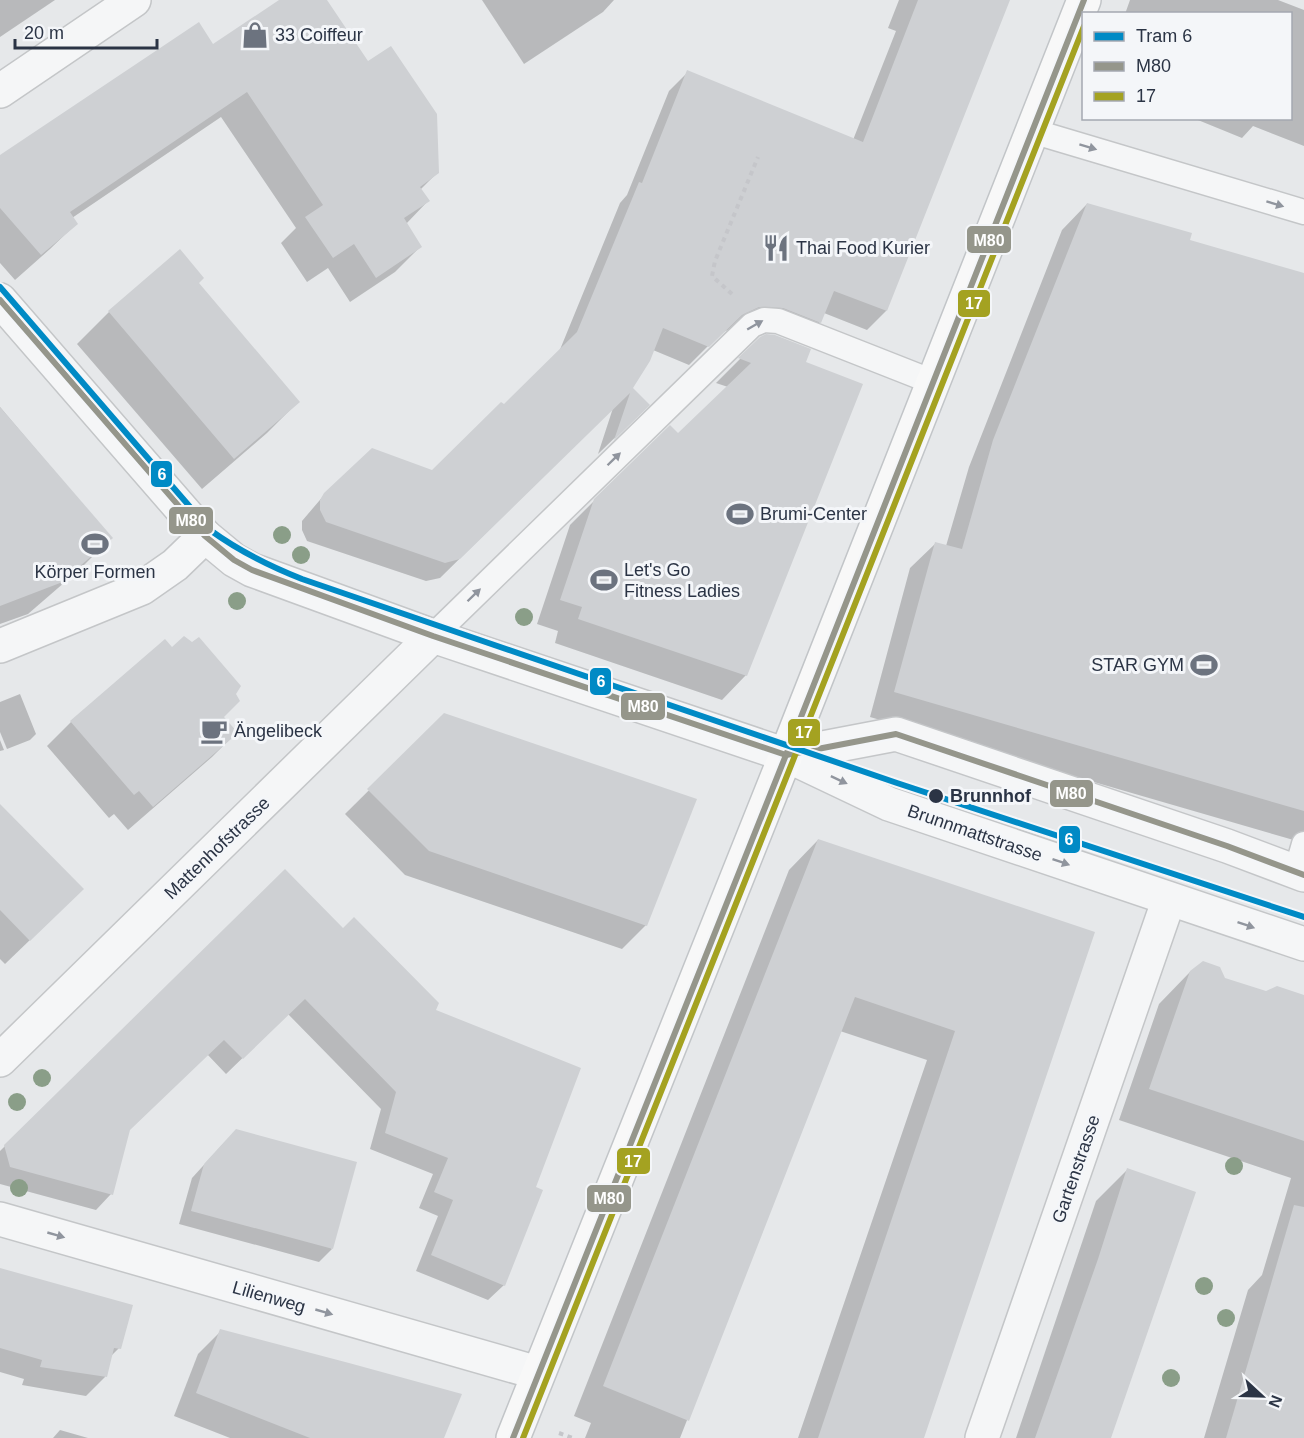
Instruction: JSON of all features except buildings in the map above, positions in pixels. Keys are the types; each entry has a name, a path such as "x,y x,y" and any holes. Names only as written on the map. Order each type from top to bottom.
{"main road":[{"path":"513,1438 1084,0"}],"street":[{"path":"0,91 134,0"},
{"name":"Brunnmattstrasse","path":"0,300 205,536 234,560 252,570 433,636 786,755 889,804 1304,945"},
{"path":"0,646 142,588 175,566 205,536"},
{"name":"Mattenhofstrasse","path":"0,1060 433,636"},
{"name":"Brunnmattstrasse","path":"786,755 896,734 1227,846 1301,864"},
{"name":"Gartenstrasse","path":"982,1438 1169,899"},
{"name":"Lilienweg","path":"0,1219 538,1373"}],"lane":[{"path":"1032,131 1304,212"},
{"path":"433,636 752,325 764,320 778,321 933,382"}],"path":[{"path":"715,261 758,157"}],"tram line":[{"name":"6","path":"0,287 210,530 266,563 302,579 897,783 1304,917"}],"transit line":[{"name":"M80","path":"513,1438 1084,0"},
{"name":"17","path":"523,1438 1082,31"},
{"name":"M80","path":"0,300 205,536 234,560 252,570 433,636 786,755 896,734 1227,846 1304,875"}],"place":[{"name":"33 Coiffeur","path":"255,35"},
{"name":"Thai Food Kurier","path":"776,248"},
{"name":"Brumi-Center","path":"740,514"},
{"name":"Körper Formen","path":"95,544"},
{"name":"Let's Go Fitness Ladies","path":"604,580"},
{"name":"STAR GYM","path":"1204,665"},
{"name":"Ängelibeck","path":"214,731"},
{"name":"Brunnhof","path":"936,796"}]}
